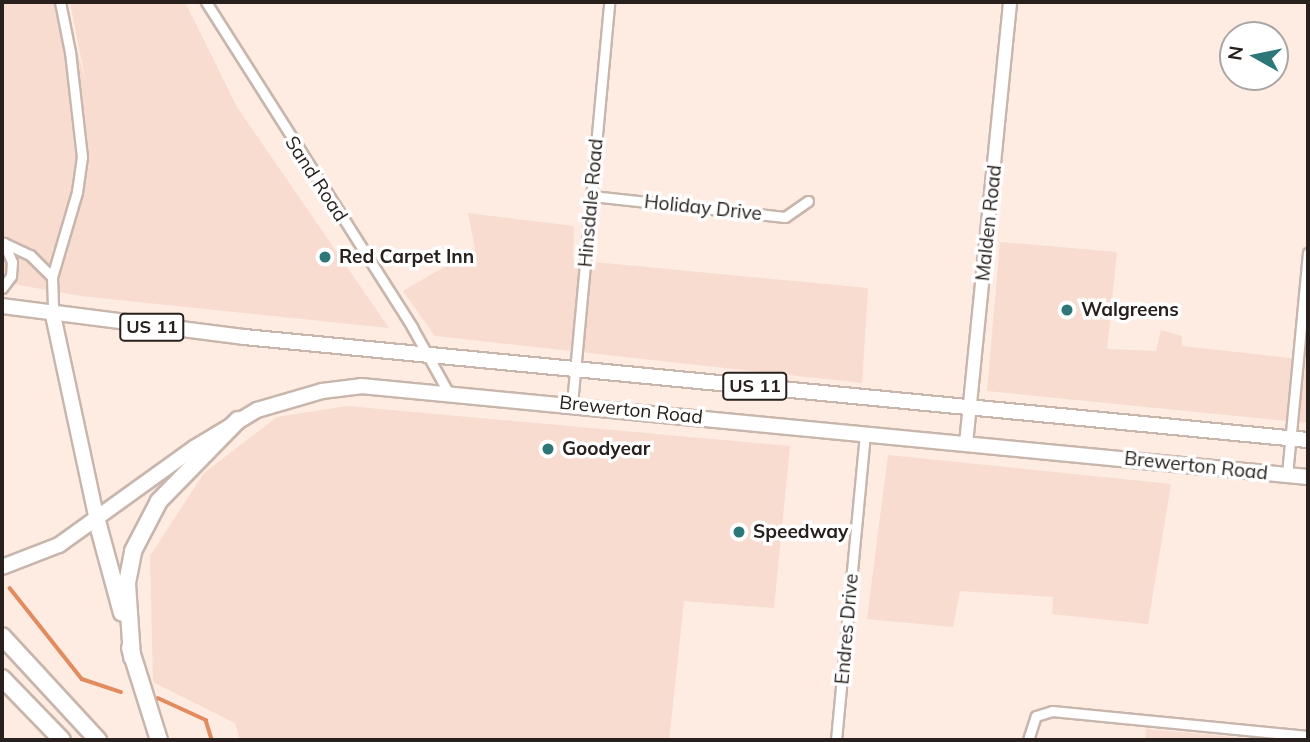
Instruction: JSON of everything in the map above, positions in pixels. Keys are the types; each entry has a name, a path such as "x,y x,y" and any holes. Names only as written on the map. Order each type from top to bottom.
{"highway":[{"path":"132,657 127,583 133,551 159,501 238,420"},
{"path":"97,521 132,657 159,740"},
{"path":"2,636 98,740"},
{"path":"2,678 62,740"}],"main road":[{"name":"Brewerton Road","path":"2,306 53,315 1308,440"},
{"path":"53,315 97,521"},
{"name":"Brewerton Road","path":"2,567 59,545 238,420 278,402 322,391 375,386 1308,477"}],"street":[{"path":"53,315 52,276 82,157 70,52 60,2"},
{"name":"Sand Road","path":"206,2 448,392"},
{"name":"Hinsdale Road","path":"572,404 609,2"},
{"name":"Malden Road","path":"966,444 1010,2"},
{"name":"Holiday Drive","path":"592,195 785,217 808,201"},
{"path":"2,288 12,269 4,243 30,255 52,276"},
{"path":"1287,475 1308,253"},
{"name":"Endres Drive","path":"836,740 865,434"},
{"path":"1028,740 1036,716 1052,711 1308,736"}],"shaded area":[{"path":"2,2 64,2 86,83 70,2 185,2 237,107 389,328 81,296 2,282"},
{"path":"468,213 574,226 573,260 868,288 862,383 435,336 403,291 475,249"},
{"path":"1000,242 1117,252 1107,349 1156,351 1161,330 1182,336 1182,346 1308,360 1308,423 987,391"},
{"path":"347,406 790,446 774,608 684,601 669,740 240,740 235,723 153,682 150,556 204,473 277,417"},
{"path":"888,455 1171,484 1148,624 1052,614 1053,597 960,591 953,627 867,619"},
{"path":"1146,729 1268,740 1145,740"}],"waterway":[{"path":"10,588 82,679 121,692"},
{"path":"158,698 206,720 212,740"}],"place":[{"name":"Red Carpet Inn","path":"325,257"},
{"name":"Walgreens","path":"1067,310"},
{"name":"Goodyear","path":"548,449"},
{"name":"Speedway","path":"739,532"}]}
